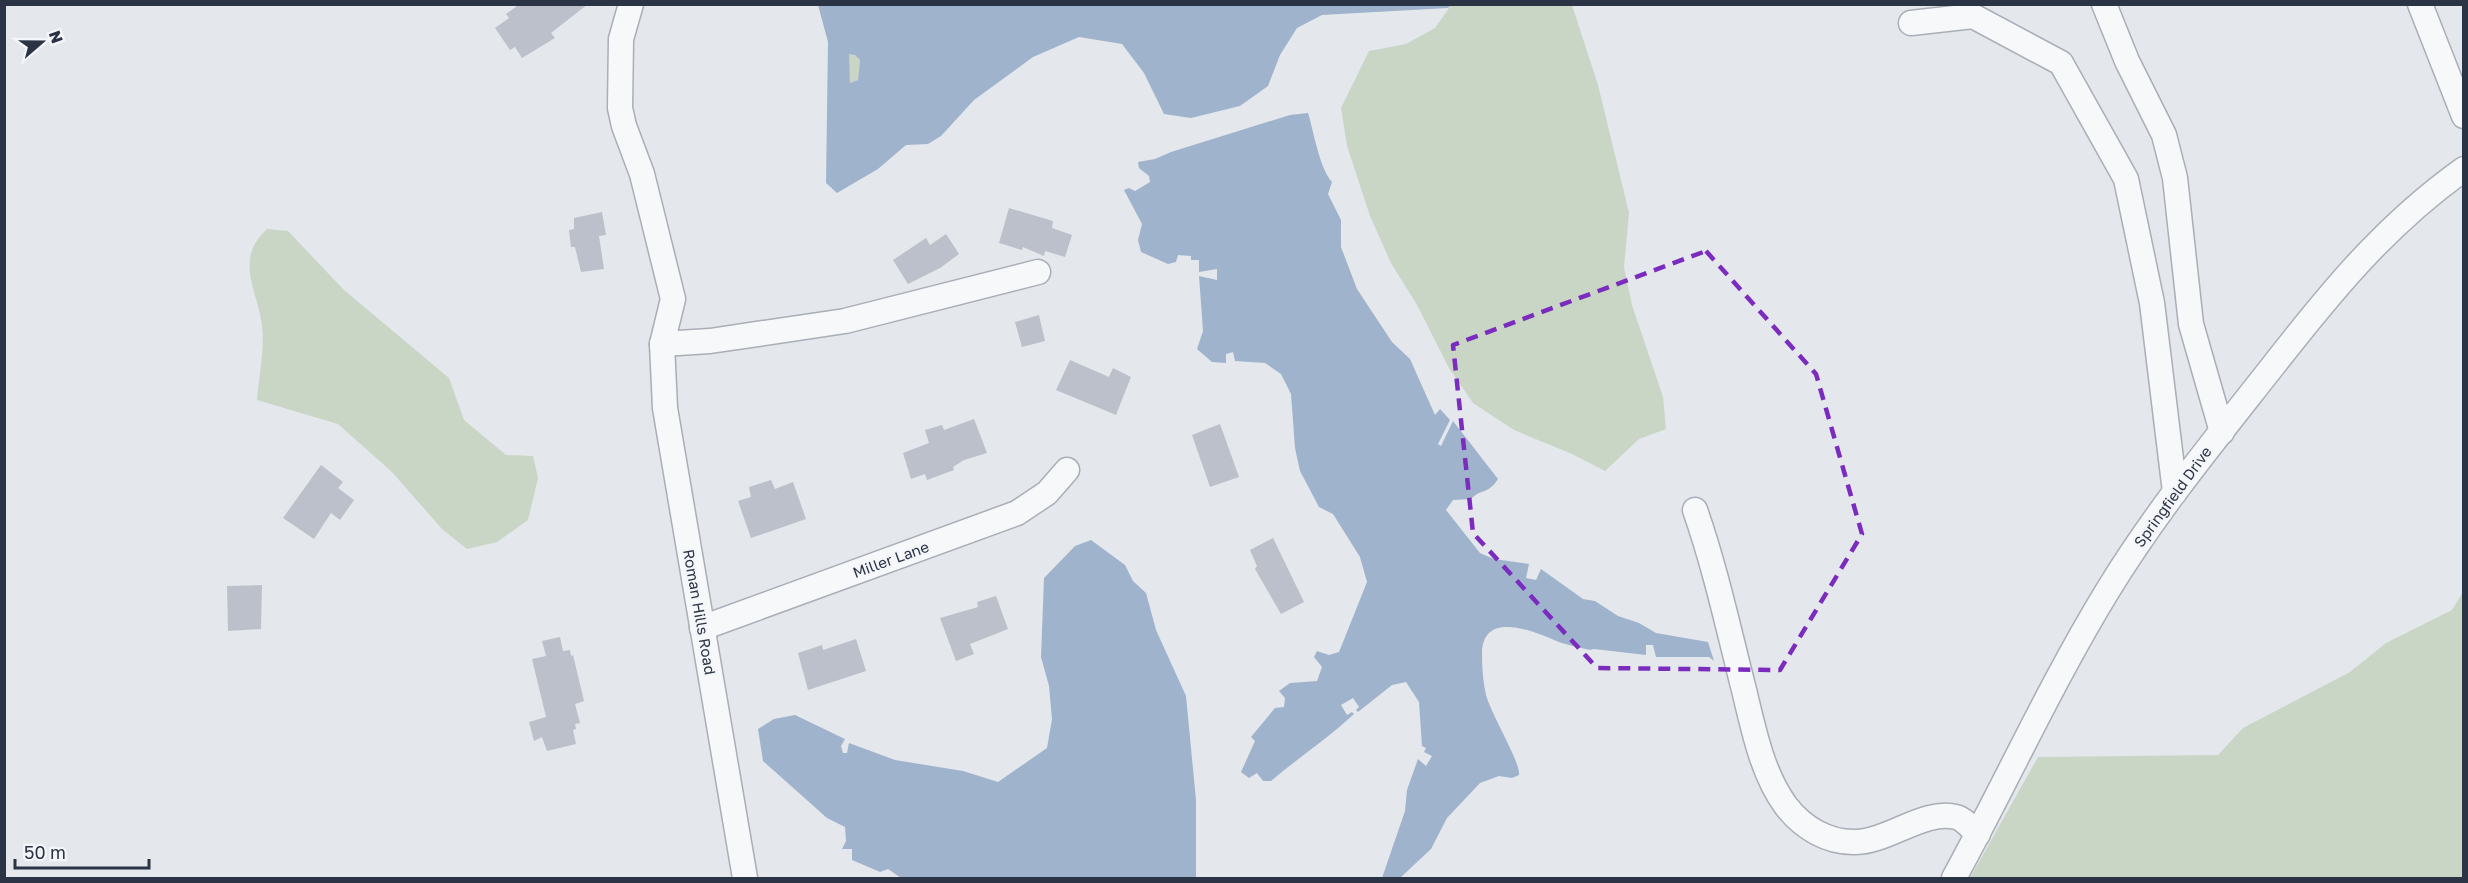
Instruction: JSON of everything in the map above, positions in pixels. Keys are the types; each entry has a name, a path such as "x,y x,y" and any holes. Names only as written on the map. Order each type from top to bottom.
{"street":[{"name":"Roman Hills Road","path":"630,4 621,39 620,108 645,184 673,298 662,344 665,408 745,879"},
{"path":"2104,4 2127,61 2164,135 2175,178 2191,324 2222,432"},
{"path":"2420,4 2463,116"},
{"path":"1911,23 1973,16 2061,63 2072,82 2126,179 2152,303 2175,492"},
{"name":"Springfield Drive","path":"1954,879 2057,677 2108,589 2175,492 2305,324 2365,254 2426,195 2463,169"},
{"path":"662,344 710,341 844,321 1038,272"},
{"name":"Miller Lane","path":"702,628 1017,513 1047,493 1067,470"},
{"path":"1695,510 1707,543 1755,733 1770,778 1786,806 1809,829 1830,840 1855,842 1878,839 1926,819 1944,816 1958,818 1978,834"}],"highlighted area":[{"path":"1706,251 1816,374 1862,534 1780,670 1597,668 1473,533 1453,345"}],"green space":[{"path":"1451,5 1572,5 1598,85 1629,213 1624,267 1632,305 1663,397 1666,429 1639,439 1605,471 1572,454 1514,430 1473,403 1449,368 1417,305 1391,263 1370,216 1347,146 1341,108 1369,51 1406,44 1435,28"},
{"path":"848,54 855,54 860,60 858,80 850,83"},
{"path":"267,229 288,231 344,290 449,378 464,420 506,455 533,456 538,478 528,520 497,542 467,549 442,529 392,472 338,424 257,400 263,334 250,275 250,263 257,240"},
{"path":"2463,592 2463,878 1970,878 2038,757 2218,755 2243,728 2350,672 2386,643 2452,610"}],"water":[{"path":"818,5 1451,5 1448,8 1322,15 1297,28 1280,55 1268,86 1240,106 1191,118 1164,114 1144,73 1122,44 1079,37 1033,57 974,100 941,136 928,144 906,145 878,169 837,193 826,183 828,42","holes":["849,54 855,55 860,60 858,80 850,83"]},
{"path":"1308,113 1320,159 1332,182 1328,194 1341,220 1341,247 1357,289 1392,342 1410,359 1435,415 1440,409 1450,420 1438,444 1441,446 1453,421 1498,479 1491,487 1471,499 1453,500 1446,510 1480,553 1494,559 1529,564 1526,578 1536,580 1541,569 1583,599 1595,601 1618,616 1639,623 1656,633 1708,642 1714,661 1709,657 1656,657 1653,645 1646,645 1646,655 1590,650 1509,627 1490,632 1484,641 1482,654 1485,690 1515,760 1519,775 1512,778 1499,776 1480,783 1447,818 1431,849 1400,878 1382,878 1405,811 1407,790 1418,759 1426,766 1432,756 1424,752 1426,748 1422,746 1419,702 1406,682 1392,685 1358,712 1356,710 1359,707 1353,698 1341,705 1347,715 1352,712 1354,714 1271,781 1263,781 1257,773 1249,778 1241,772 1255,741 1251,737 1275,708 1284,707 1285,698 1279,691 1290,683 1317,681 1322,667 1314,657 1317,651 1329,655 1339,652 1367,582 1360,557 1333,514 1319,507 1300,471 1295,448 1291,394 1281,374 1265,363 1235,361 1233,352 1226,354 1226,363 1212,362 1197,349 1203,331 1199,276 1217,280 1217,269 1199,272 1199,260 1191,260 1191,256 1178,255 1176,262 1168,264 1141,252 1138,240 1142,224 1124,190 1129,188 1135,191 1150,182 1149,176 1139,168 1138,162 1155,159 1290,115"},
{"path":"1091,540 1125,565 1133,581 1146,593 1156,630 1186,696 1196,800 1196,878 901,878 888,869 880,872 852,860 852,849 842,849 846,841 845,827 827,818 763,761 758,729 774,719 795,715 845,739 841,746 843,753 847,753 849,743 895,760 963,771 998,782 1047,748 1052,719 1049,686 1041,657 1044,578 1075,546"}],"building":[{"path":"520,4 588,4 551,33 555,38 522,58 515,47 510,50 495,28 509,18 506,14"},
{"path":"1009,208 1053,221 1052,228 1072,235 1065,257 1045,251 1044,256 1023,247 1022,250 999,243"},
{"path":"602,212 606,235 599,236 604,269 581,272 575,247 571,247 569,230 574,229 574,218"},
{"path":"946,234 959,254 940,268 908,284 893,260 926,238 930,245"},
{"path":"1039,315 1045,341 1022,347 1015,322"},
{"path":"1070,360 1109,377 1113,368 1131,377 1116,415 1056,390"},
{"path":"974,419 987,453 964,460 953,467 954,470 927,480 925,474 911,479 903,453 929,443 925,430 942,425 944,430"},
{"path":"1220,424 1239,477 1210,487 1192,435"},
{"path":"321,465 343,482 338,488 354,500 340,520 331,513 314,539 283,518"},
{"path":"771,480 775,489 793,482 806,519 751,538 738,501 751,497 749,487"},
{"path":"1273,538 1304,602 1281,614 1255,569 1257,566 1250,550"},
{"path":"262,585 261,629 228,631 227,586"},
{"path":"996,596 1008,629 970,644 974,654 956,661 940,618 978,607 977,602"},
{"path":"560,637 563,651 570,650 571,656 573,655 584,701 575,704 580,723 575,724 576,729 573,730 576,744 547,751 542,737 534,741 529,722 546,717 532,659 546,656 542,641"},
{"path":"856,639 866,671 808,690 798,653 822,645 823,650"}]}
